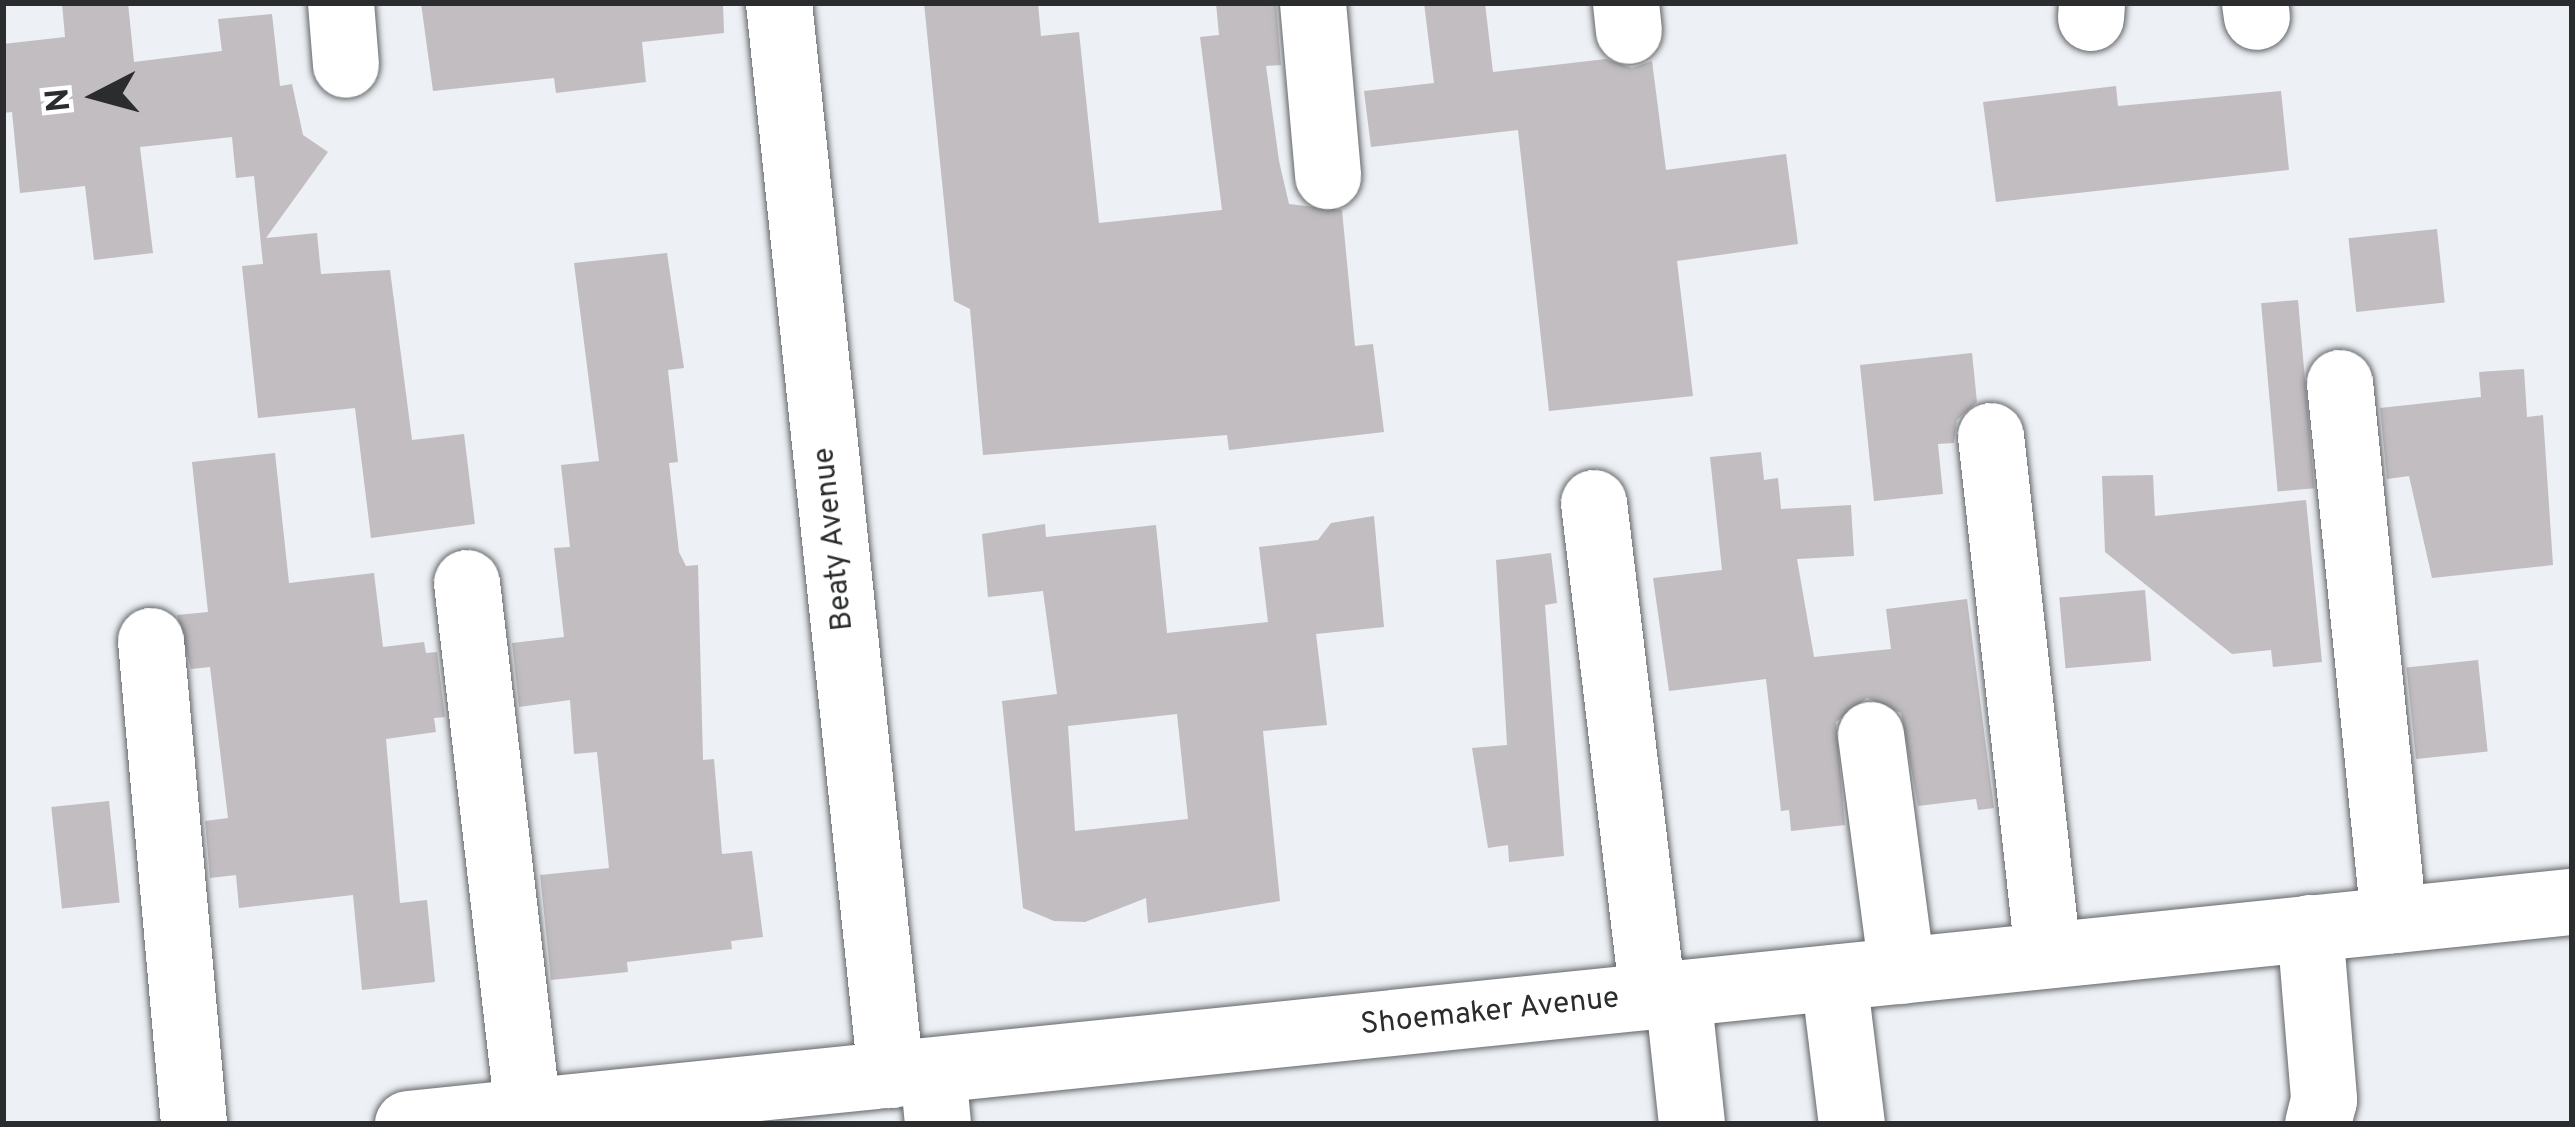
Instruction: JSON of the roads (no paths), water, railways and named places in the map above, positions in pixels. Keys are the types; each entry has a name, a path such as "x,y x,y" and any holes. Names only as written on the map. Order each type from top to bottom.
{"main road":[{"name":"Beaty Avenue","path":"779,3 921,1090"},
{"path":"1313,3 1328,176"},
{"path":"2340,383 2394,920"},
{"path":"1991,436 2048,955"},
{"path":"1594,503 1665,995 1691,1124"},
{"path":"467,583 528,1112"},
{"path":"151,641 194,1124"},
{"path":"1871,735 1902,970"},
{"name":"Shoemaker Avenue","path":"408,1124 528,1112 921,1090 1665,995 2572,902"},
{"path":"2310,928 2324,1100 2318,1124"},
{"path":"1834,978 1852,1124"}]}
